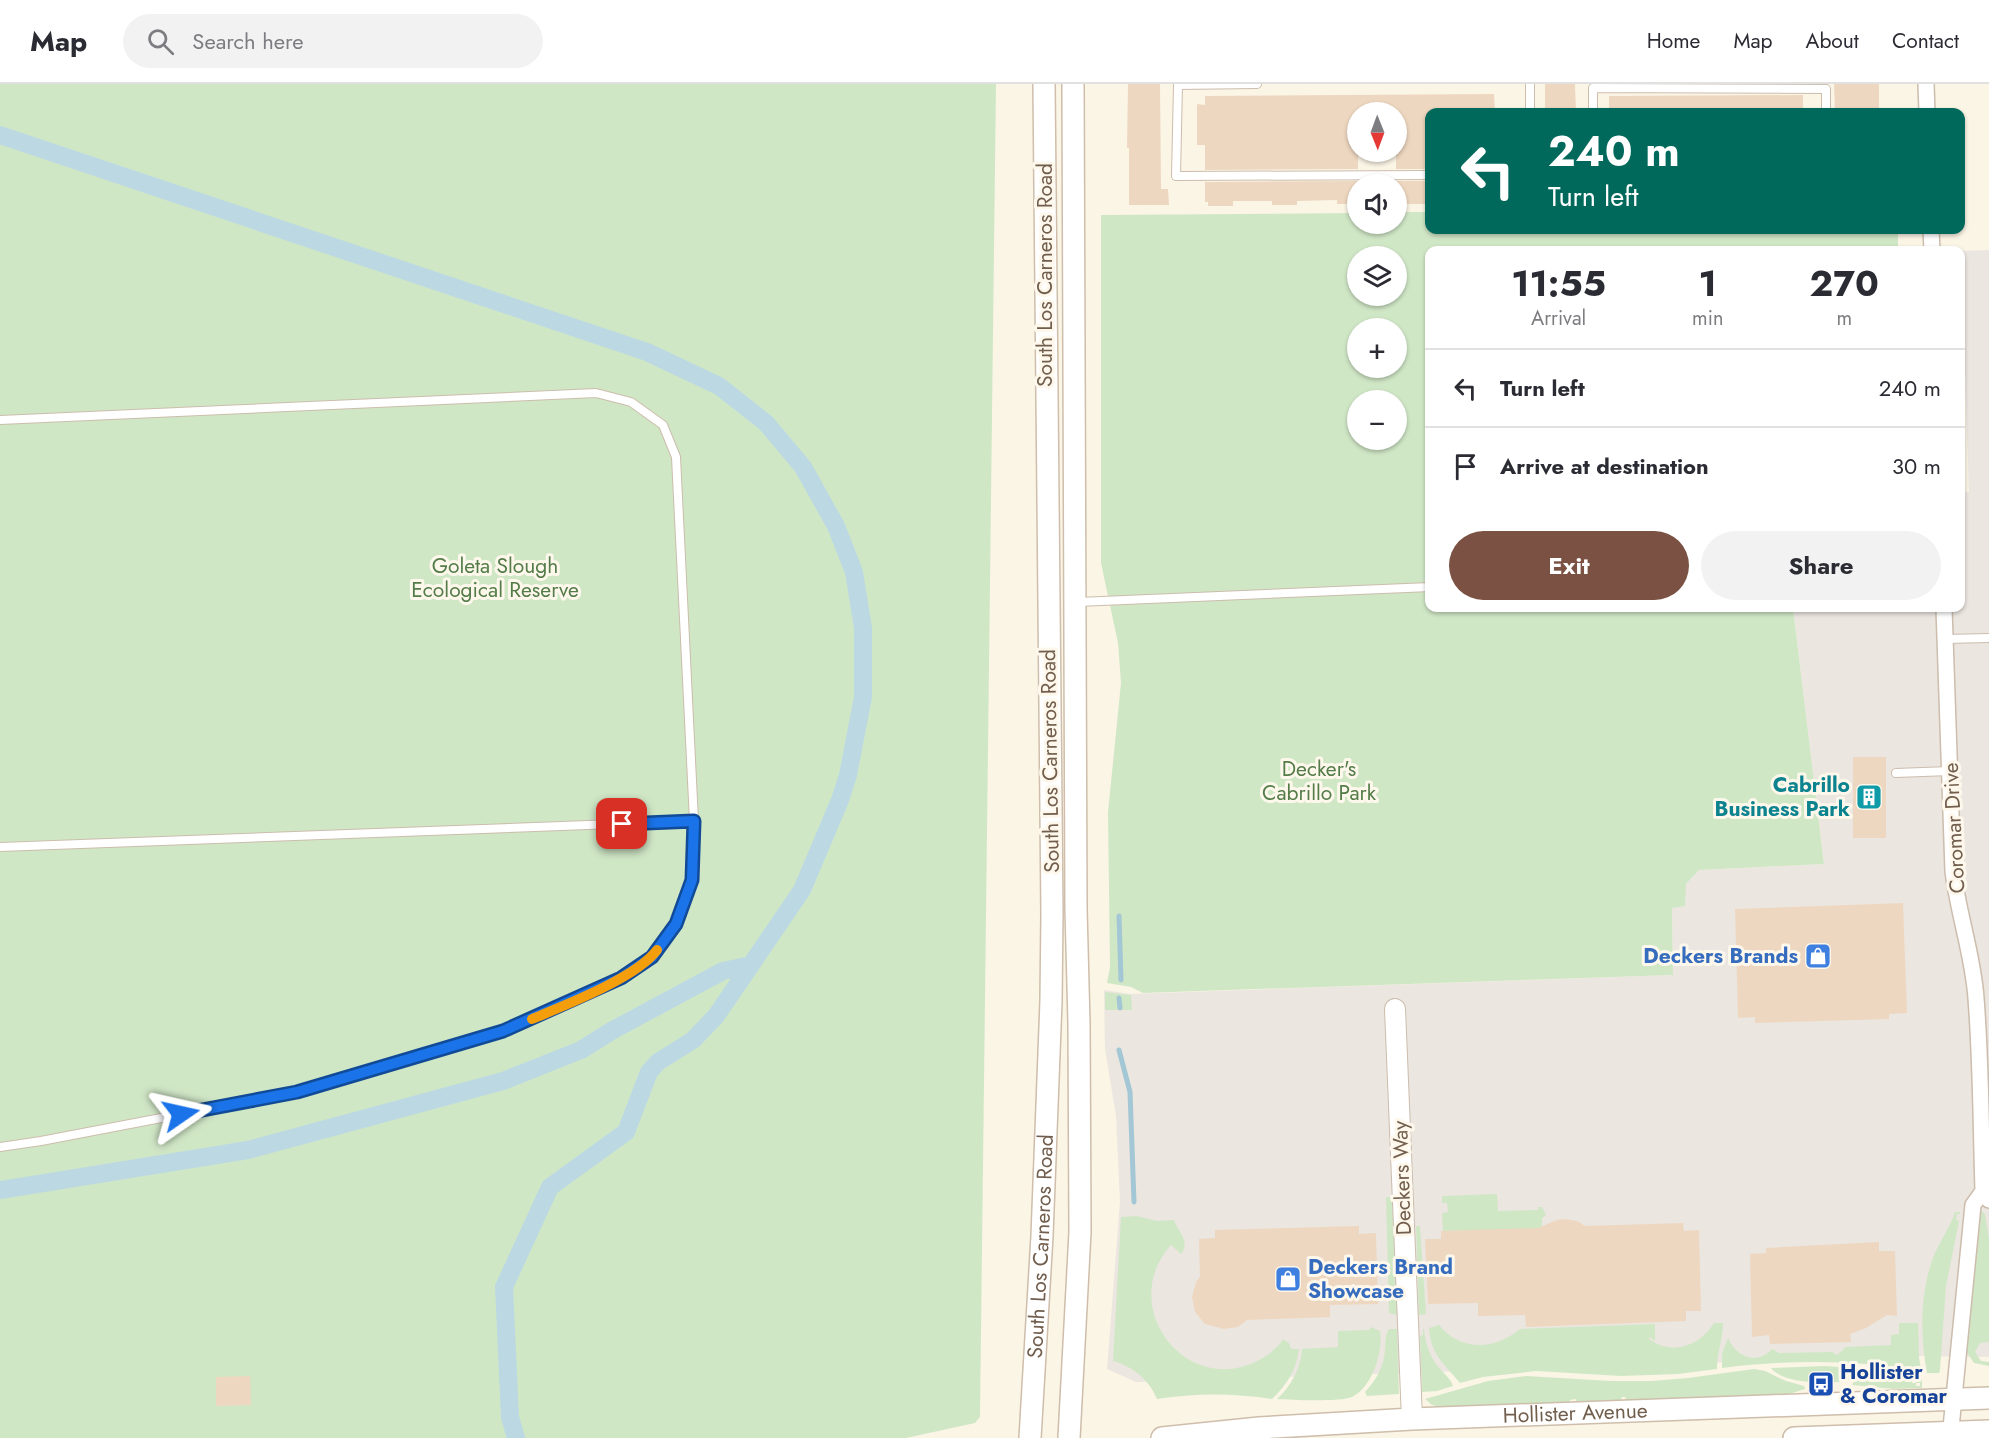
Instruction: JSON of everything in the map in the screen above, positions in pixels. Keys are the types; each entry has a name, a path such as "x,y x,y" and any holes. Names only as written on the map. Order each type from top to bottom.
{"main road":[{"name":"South Los Carneros Road","path":"1030,1438 1042,1236 1052,947 1044,84"},
{"name":"South Los Carneros Road","path":"1069,1438 1080,1232 1076,909 1073,84"},
{"name":"Hollister Avenue","path":"1162,1438 1259,1428 1412,1419 1989,1398"},
{"path":"1794,1438 1951,1435 1989,1431"}],"street":[{"path":"1926,84 1927,108"},
{"name":"Coromar Drive","path":"1944,612 1953,871 1976,996 1986,1196 1973,1205 1951,1435"},
{"name":"Deckers Way","path":"1395,1010 1412,1419"}],"lane":[{"path":"1257,84 1178,85 1176,176 1425,175"},
{"path":"1530,84 1530,108"},
{"path":"1593,108 1593,88 1826,89 1826,108"},
{"path":"0,420 596,393 631,402 663,425 676,457 694,821 692,880 676,924 652,957 621,978 577,1000 503,1031 297,1092 0,1147"},
{"path":"1076,602 1425,587"},
{"path":"1945,639 1989,638"},
{"path":"1896,773 1950,771"},
{"path":"0,847 694,821"}],"shaded area":[{"path":"1989,250 1989,1357 1912,1356 1136,1382 1107,1369 1120,1202 1116,1116 1105,1049 1104,990 1130,994 1673,975 1672,907 1686,884 1699,870 1824,864 1793,612 1965,612 1965,492 1969,492 1965,372 1965,251"}],"green space":[{"name":"Goleta Slough Ecological Reserve","path":"0,84 996,84 980,1417 975,1423 906,1438 0,1438"},
{"name":"Decker's Cabrillo Park","path":"1407,212 1425,212 1425,234 1898,234 1898,246 1425,246 1425,612 1793,612 1824,864 1699,870 1686,884 1685,906 1672,908 1673,975 1143,993 1131,987 1107,983 1110,967 1108,812 1121,683 1118,643 1101,563 1101,215 1347,213 1347,234 1407,234"},
{"path":"1105,992 1131,995 1132,1010 1105,1010"},
{"path":"1497,1194 1498,1211 1538,1210 1538,1207 1542,1207 1546,1215 1542,1218 1542,1230 1443,1231 1442,1213 1448,1212 1447,1203 1442,1203 1442,1196"},
{"path":"1386,1197 1392,1197 1397,1315 1389,1313"},
{"path":"1981,1211 1985,1214 1989,1238 1989,1342 1980,1343 1975,1352 1981,1361 1989,1362 1989,1366 1974,1363 1966,1351 1978,1213"},
{"path":"1955,1212 1960,1212 1960,1214 1957,1214 1956,1220 1959,1221 1946,1286 1940,1370 1939,1373 1927,1373 1922,1330 1926,1286 1933,1258"},
{"path":"1137,1216 1157,1221 1174,1220 1183,1237 1185,1245 1181,1254 1171,1245 1156,1269 1151,1294 1155,1318 1167,1340 1185,1357 1207,1367 1232,1369 1259,1360 1276,1348 1283,1339 1289,1343 1291,1349 1299,1349 1290,1376 1272,1399 1214,1394 1157,1399 1150,1386 1140,1375 1127,1366 1113,1361 1121,1217"},
{"path":"1416,1226 1420,1226 1426,1314 1419,1315"},
{"path":"1714,1323 1723,1323 1717,1369 1678,1374 1621,1376 1536,1371 1483,1377 1460,1383 1435,1352 1429,1328 1439,1325 1457,1340 1478,1345 1500,1341 1520,1329 1655,1324 1655,1341 1650,1337 1649,1339 1667,1347 1676,1347 1685,1346 1701,1338"},
{"path":"1899,1323 1918,1323 1922,1376 1874,1365 1830,1362 1758,1364 1722,1368 1722,1354 1728,1338 1736,1350 1747,1357 1760,1357 1772,1349 1779,1353 1832,1352 1837,1355 1846,1347 1891,1345 1891,1335 1899,1334"},
{"path":"1371,1327 1380,1331 1380,1348 1371,1377 1359,1392 1352,1397 1338,1400 1277,1399 1294,1376 1300,1363 1302,1349 1338,1347 1338,1331 1369,1330"},
{"path":"1389,1329 1397,1329 1399,1394 1367,1396 1365,1392 1383,1363 1386,1335"},
{"path":"1423,1329 1431,1356 1453,1386 1437,1391 1422,1392 1420,1336 1423,1335"},
{"path":"1825,1366 1870,1369 1870,1371 1844,1382 1814,1379 1814,1382 1784,1377 1771,1368"},
{"path":"1754,1369 1804,1386 1805,1389 1789,1394 1626,1400 1622,1397 1621,1400 1576,1402 1576,1399 1570,1402 1441,1407 1432,1405 1425,1399 1488,1381 1526,1376 1651,1381"},
{"path":"1878,1372 1907,1379 1906,1382 1912,1380 1912,1383 1916,1383 1914,1380 1922,1379 1922,1388 1894,1389 1852,1385 1854,1381"}],"building":[{"path":"1128,84 1160,84 1161,189 1168,189 1169,205 1129,205"},
{"path":"1545,84 1575,84 1576,108 1545,108"},
{"path":"1834,84 1879,84 1879,108 1835,108"},
{"path":"1494,94 1495,108 1425,108 1425,169 1396,169 1396,162 1407,162 1407,102 1347,102 1347,162 1358,162 1358,169 1205,170 1205,145 1197,145 1197,104 1205,105 1205,96"},
{"path":"1803,95 1803,108 1609,108 1609,96"},
{"path":"1347,181 1347,204 1337,204 1337,200 1297,201 1297,205 1272,205 1272,201 1233,201 1233,206 1208,206 1208,202 1205,202 1205,182"},
{"path":"1407,181 1425,181 1425,204 1407,204"},
{"name":"Cabrillo Business Park","path":"1853,757 1886,757 1886,838 1853,838"},
{"path":"1903,903 1907,1013 1889,1014 1889,1019 1755,1023 1755,1017 1738,1018 1735,909"},
{"path":"1565,1219 1577,1221 1585,1226 1683,1223 1684,1231 1699,1230 1701,1311 1686,1311 1686,1321 1526,1327 1525,1315 1478,1316 1478,1303 1428,1304 1425,1239 1441,1239 1441,1231 1538,1228"},
{"name":"Deckers Brand Showcase","path":"1359,1226 1359,1234 1376,1233 1378,1304 1330,1305 1330,1317 1247,1320 1238,1327 1224,1329 1205,1324 1195,1312 1192,1297 1196,1282 1200,1277 1199,1239 1215,1238 1215,1230"},
{"path":"1879,1242 1879,1251 1895,1251 1897,1316 1887,1315 1866,1328 1850,1334 1851,1342 1770,1344 1769,1335 1752,1337 1750,1254 1766,1253 1766,1248"},
{"path":"250,1376 251,1405 216,1406 216,1377"}],"waterway":[{"path":"0,135 647,352 719,386 766,423 803,467 836,526 854,572 863,628 863,697 848,775 840,800 802,890 716,1016 693,1040 658,1062 649,1072 626,1132 550,1187 504,1287 510,1417 516,1438"},
{"path":"1119,916 1121,980"},
{"path":"0,1190 248,1150 503,1081 581,1050 613,1030 723,971 751,965"},
{"path":"1119,998 1120,1008"},
{"path":"1119,1050 1130,1092 1134,1202"}],"slow traffic":[{"path":"532,1019 621,978 652,957 657,950"}],"place":[{"name":"Cabrillo Business Park","path":"1869,797"},
{"name":"Deckers Brands","path":"1818,956"},
{"name":"Deckers Brand Showcase","path":"1288,1279"},
{"name":"Hollister & Coromar","path":"1821,1384"}],"route":[{"path":"181,1114 297,1092 503,1031 577,1000 621,978 652,957 676,924 692,880 694,821 622,824"}]}
